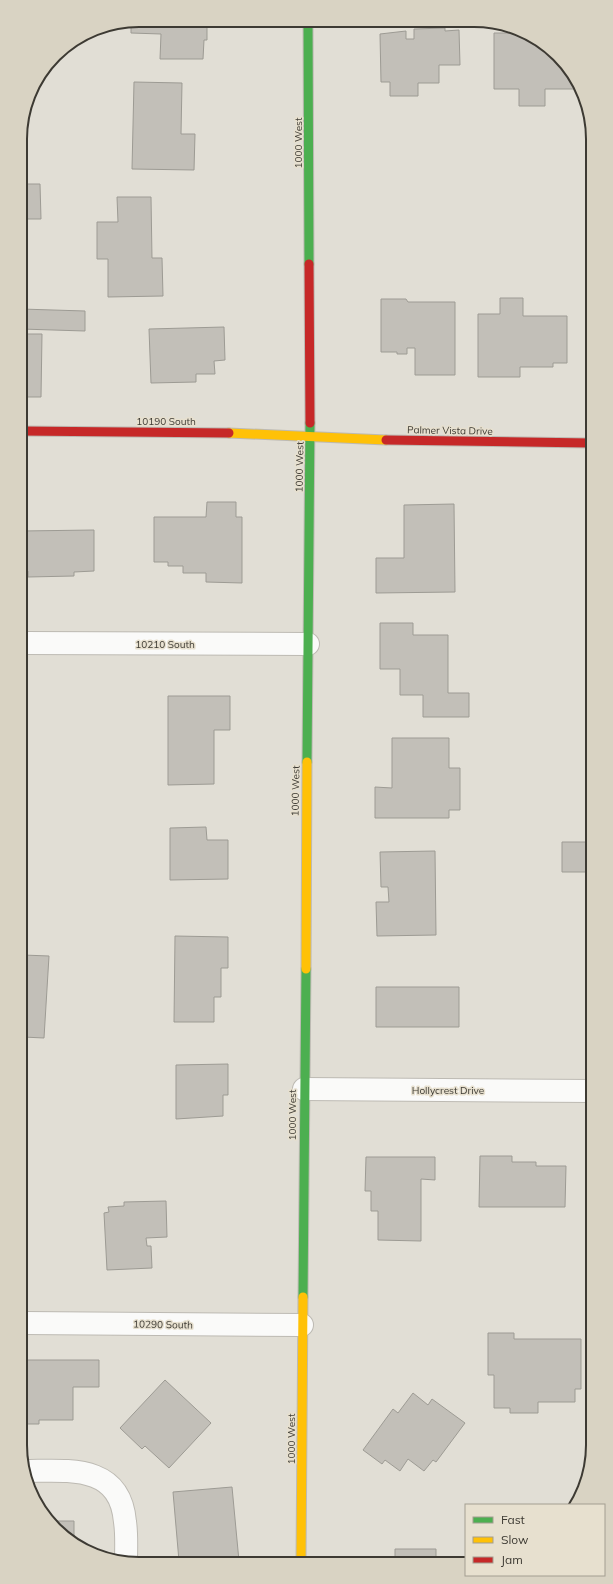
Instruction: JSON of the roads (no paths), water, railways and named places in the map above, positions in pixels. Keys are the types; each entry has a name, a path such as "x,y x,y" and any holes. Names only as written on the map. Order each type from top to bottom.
{"street":[{"name":"1000 West","path":"301,1557 310,437 308,27"},
{"name":"10190 South","path":"27,432 261,433 310,437"},
{"name":"Palmer Vista Drive","path":"310,437 357,440 586,443"},
{"name":"10210 South","path":"27,643 308,644"},
{"name":"Hollycrest Drive","path":"304,1089 586,1091"},
{"name":"10290 South","path":"27,1323 302,1326"},
{"path":"30,1471 88,1473 98,1477 108,1484 122,1505 125,1521 126,1556"}]}
